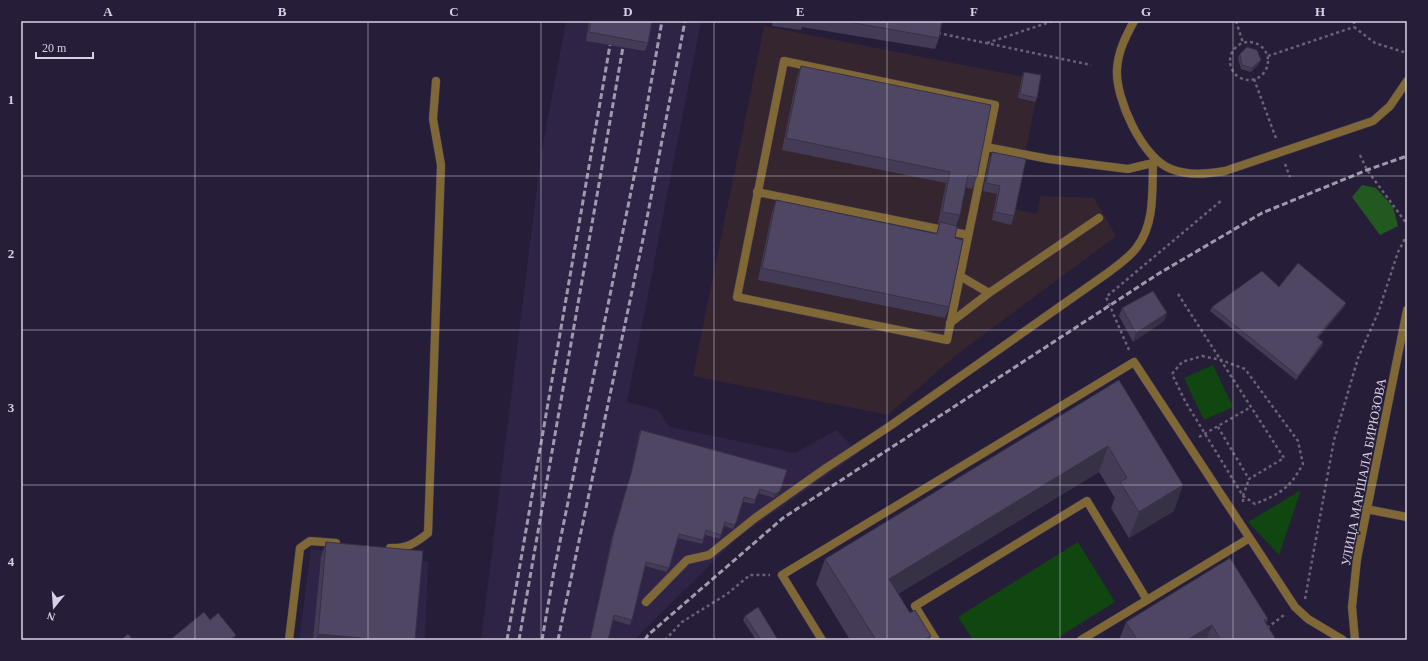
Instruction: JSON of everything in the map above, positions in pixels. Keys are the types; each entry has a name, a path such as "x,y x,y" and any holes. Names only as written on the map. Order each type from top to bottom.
{"street":[{"path":"1134,21 1119,52 1117,70 1121,96 1129,120 1142,143 1156,162 1169,169 1185,174 1203,174 1225,171 1373,121 1390,106 1407,81"},
{"path":"784,61 995,104 986,147 947,340 737,297 784,61"},
{"path":"384,547 399,548 414,544 428,533 441,165 433,119 436,81"},
{"path":"986,147 1049,159 1128,169 1156,162"},
{"path":"646,602 687,560 709,555 755,518 826,468 890,426 1109,272 1137,248 1148,226 1152,206 1156,162"},
{"path":"758,192 968,235"},
{"path":"950,323 989,293 1099,218"},
{"path":"960,276 989,293"},
{"name":"УЛИЦА МАРШАЛА БИРЮЗОВА","path":"1355,640 1352,607 1356,559 1407,310"},
{"path":"822,640 782,575 1134,362 1189,444 1248,539 1295,607 1308,619 1343,640"},
{"path":"936,640 915,606 1087,502 1147,600"},
{"path":"1366,509 1407,517"},
{"path":"1080,640 1248,539"},
{"path":"289,640 300,548 310,541 347,544"},
{"path":"1093,632 1097,640"}],"path":[{"path":"986,43 1053,21"},
{"path":"1236,21 1243,43"},
{"path":"1354,21 1354,27"},
{"path":"1268,56 1354,27"},
{"path":"1354,27 1375,43 1407,53"},
{"path":"938,33 1091,66"},
{"path":"1254,42 1263,47 1268,56 1268,66 1263,74 1254,79 1244,79 1236,74 1231,66 1231,57 1235,48 1243,43 1254,42"},
{"path":"1254,79 1290,177"},
{"path":"1360,155 1367,170 1407,224"},
{"path":"1134,362 1106,297 1222,200"},
{"path":"1305,599 1334,440 1358,358 1378,314 1398,252 1407,235"},
{"path":"1178,294 1284,458 1250,479 1218,426"},
{"path":"1202,356 1221,360 1245,369 1298,441 1304,464 1294,481 1284,491 1255,504 1242,496 1184,401 1172,374 1182,362 1202,356"},
{"path":"1189,444 1251,407"},
{"path":"665,640 682,622 727,594 750,576 782,575"},
{"path":"1267,628 1284,615"}],"shaded area":[{"path":"566,21 701,21 627,402 658,410 670,427 795,453 836,430 859,453 736,539 634,640 481,640 541,155"},
{"path":"764,26 1040,80 1014,209 1037,214 1040,196 1094,198 1116,236 955,356 888,415 693,376"},
{"path":"311,549 428,562 425,640 299,640"}],"green space":[{"path":"1362,185 1376,188 1393,207 1398,226 1380,235 1352,197"},
{"path":"1213,365 1233,407 1204,420 1184,378"},
{"path":"1301,490 1279,555 1248,522"},
{"path":"1078,542 1115,602 1054,640 973,640 958,617"}],"building":[{"path":"591,21 652,21 648,43 589,32"},
{"path":"843,21 942,21 939,38"},
{"path":"1247,47 1257,50 1261,60 1252,68 1242,65 1240,54"},
{"path":"801,66 991,105 977,177 968,175 960,215 942,212 950,172 786,138"},
{"path":"1024,72 1041,75 1037,98 1020,94"},
{"path":"992,152 1026,159 1014,216 995,212 1000,186 986,183"},
{"path":"776,200 937,234 940,222 957,226 955,238 963,240 949,307 762,268"},
{"path":"1298,263 1346,303 1317,337 1323,342 1298,376 1212,307 1262,271 1279,287"},
{"path":"1153,291 1167,313 1136,333 1122,308"},
{"path":"1119,380 1183,485 1139,512 1120,482 1127,478 1108,446 889,579 910,613 915,610 931,636 923,640 876,640 825,559"},
{"path":"641,430 787,470 780,491 775,494 760,489 755,500 744,497 736,523 734,525 725,522 721,535 706,530 703,540 679,534 669,568 646,562 632,620 614,615 608,640 590,640 614,532 632,470"},
{"path":"326,542 423,551 415,640 383,640 318,634"},
{"path":"1230,558 1268,619 1264,620 1276,640 1221,640 1212,625 1187,640 1137,640 1126,622"},
{"path":"758,607 778,640 761,640 745,616"},
{"path":"204,612 210,620 218,613 236,635 230,640 170,640"},
{"path":"128,634 133,640 121,640"}],"railway":[{"path":"542,640 554,571 637,162 662,21"},
{"path":"558,640 642,244 685,21"},
{"path":"507,640 610,45"},
{"path":"519,640 623,47"},
{"path":"645,640 648,635 783,518 1158,274 1262,213 1367,170 1407,156"}]}
